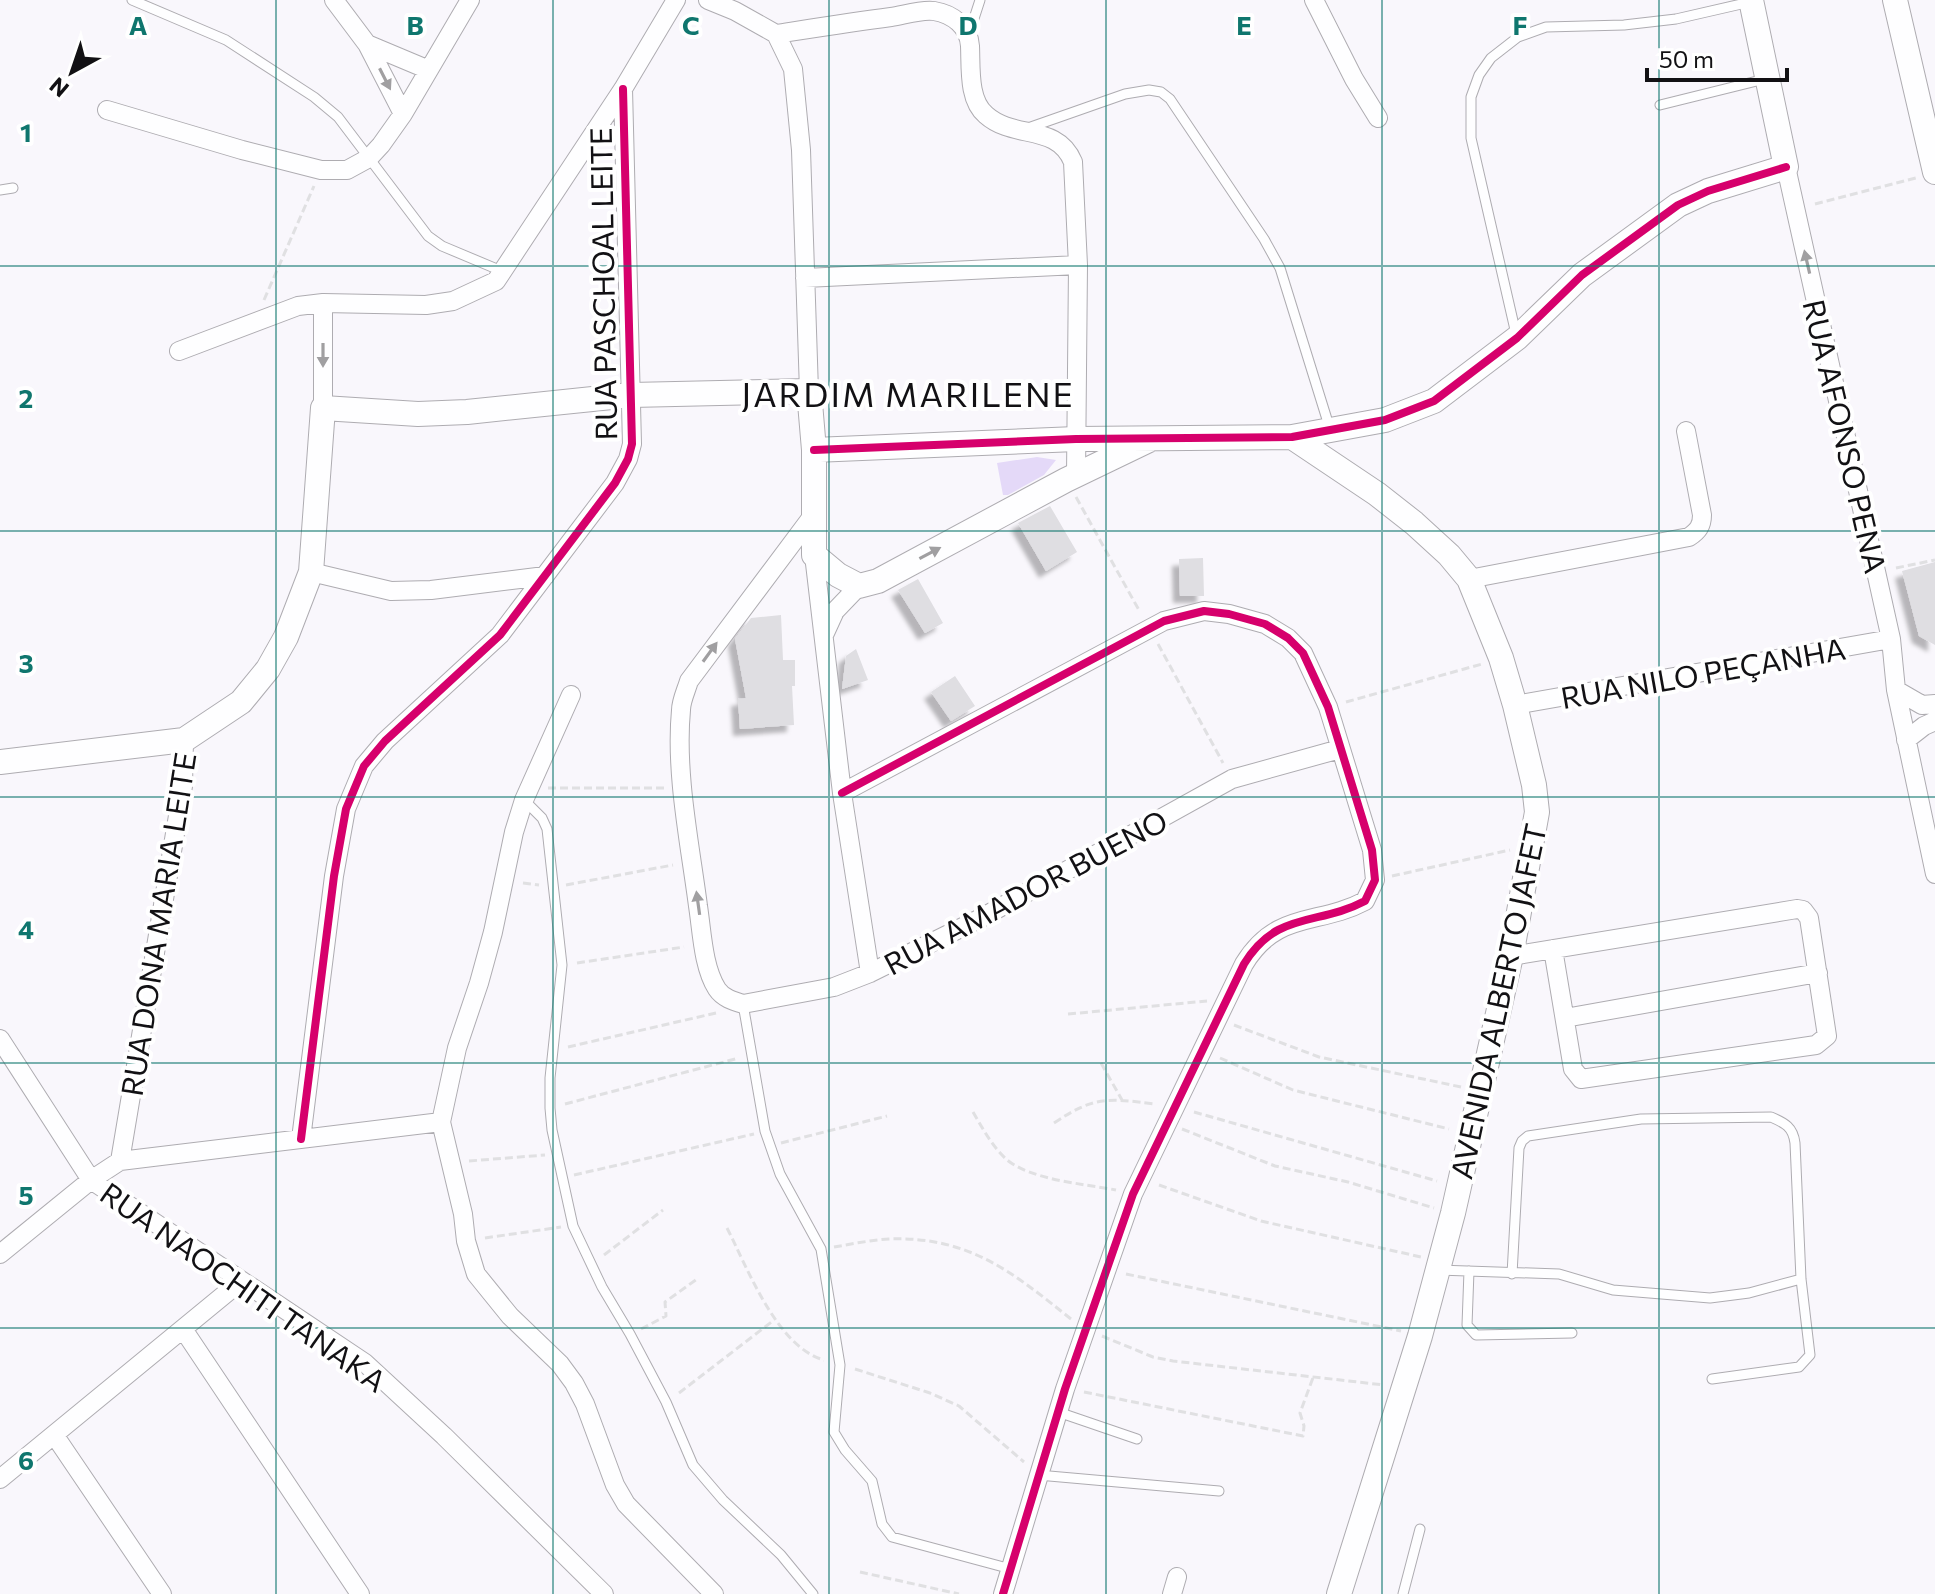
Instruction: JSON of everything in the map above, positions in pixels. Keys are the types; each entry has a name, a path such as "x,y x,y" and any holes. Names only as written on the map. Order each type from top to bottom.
{"street":[{"path":"334,0 367,44 403,114"},
{"path":"107,110 321,170 347,170 375,151 403,114 470,0"},
{"path":"179,351 298,306 323,303 426,305 453,301 496,281 623,89 676,0"},
{"path":"708,0 776,34 793,69 801,150 809,391 814,450 814,555 842,793 870,973"},
{"path":"1314,0 1354,79 1378,118"},
{"path":"1895,0 1927,175"},
{"name":"RUA AFONSO PENA","path":"1752,1 1891,639 1896,690 1935,874"},
{"path":"776,34 933,10 962,25 969,34 978,107 997,123 1049,137 1068,149 1073,162 1078,265 1076,475"},
{"path":"367,44 429,70"},
{"name":"RUA PASCHOAL LEITE","path":"301,1139 334,876 346,809 364,766 385,741 500,635 615,483 628,459 632,444 623,89"},
{"path":"814,450 1076,439 1292,437 1385,420 1434,401 1517,338 1582,275 1678,205 1708,191 1786,167"},
{"path":"805,278 1078,265"},
{"name":"RUA DONA MARIA LEITE","path":"120,1161 183,786 184,740 241,702 268,669 286,637 311,572 323,408 323,303"},
{"path":"323,408 430,414 631,395 809,391"},
{"path":"1469,579 1689,537 1697,532 1702,524 1702,515 1686,431"},
{"name":"AVENIDA ALBERTO JAFET","path":"1292,437 1414,523 1449,555 1469,579 1501,658 1515,705 1534,785 1537,812 1511,956 1460,1188 1420,1336 1339,1594"},
{"path":"823,638 835,611 859,586 878,581 1076,475 1149,440"},
{"path":"743,1006 723,996 712,980 704,944 684,788 681,707 689,681 814,514"},
{"path":"814,555 838,575 859,586"},
{"path":"311,572 391,591 431,590 545,576"},
{"path":"842,793 1149,629 1179,615 1204,611 1265,624 1288,638 1303,653 1328,707 1372,850 1375,880 1370,894 1359,904 1294,922 1272,932 1255,946 1227,999 1137,1186 1065,1389 1003,1594"},
{"name":"RUA NILO PEÇANHA","path":"1515,705 1891,639"},
{"path":"1896,690 1922,705 1935,704"},
{"path":"571,695 527,794 507,855 479,983 457,1048 441,1122 476,1274 510,1316 560,1364 574,1383 620,1495 714,1594"},
{"path":"1906,740 1935,721"},
{"path":"0,762 184,740"},
{"name":"RUA AMADOR BUENO","path":"743,1006 834,987 870,973 981,918 1232,779 1340,749"},
{"path":"1511,956 1553,949 1797,909 1803,910 1809,918 1827,1036 1816,1045 1581,1079 1573,1069 1553,949"},
{"path":"1565,1018 1818,973"},
{"path":"0,1039 91,1180"},
{"path":"0,1254 91,1180 120,1161 441,1122"},
{"name":"RUA NAOCHITI TANAKA","path":"91,1180 365,1363 444,1436 604,1594"},
{"path":"0,1479 241,1281"},
{"path":"183,1329 360,1594"},
{"path":"55,1436 162,1594"}],"lane":[{"path":"132,0 226,40 314,97 375,151 434,241 504,272"},
{"path":"969,34 980,0"},
{"path":"1517,338 1471,138 1471,97 1479,75 1491,58 1518,37 1546,27 1624,25 1676,19 1752,1"},
{"path":"1660,105 1768,78"},
{"path":"1021,130 1125,94 1149,90 1161,92 1170,99 1264,239 1280,268 1331,431"},
{"path":"0,190 13,188"},
{"path":"527,794 547,829 562,965 550,1078 550,1108 573,1226 613,1308 666,1402 693,1465 704,1480 781,1555 813,1594"},
{"path":"743,1006 765,1131 793,1201 821,1249 840,1365 834,1432 872,1481 885,1531 892,1537 1011,1569"},
{"path":"1512,1274 1519,1148 1528,1136 1641,1119 1771,1117 1785,1123 1793,1132 1801,1279 1810,1355 1799,1367 1712,1379"},
{"path":"1439,1266 1512,1274 1559,1274 1578,1277 1613,1290 1710,1298 1749,1293 1801,1279"},
{"path":"1469,1271 1467,1325 1476,1335 1572,1333"},
{"path":"1058,1412 1137,1439"},
{"path":"1038,1475 1219,1491"},
{"path":"1403,1594 1420,1529"}],"path":[{"path":"263,319 264,297 321,170"},
{"path":"1796,209 1927,175"},
{"path":"1876,572 1935,560"},
{"path":"1328,707 1501,658"},
{"path":"527,794 684,788"},
{"path":"1375,880 1533,844"},
{"path":"503,880 553,887 692,861"},
{"path":"562,965 704,944"},
{"path":"1068,1014 1227,999"},
{"path":"555,1050 743,1006"},
{"path":"1219,1019 1319,1057 1481,1091"},
{"path":"1204,1051 1293,1090 1472,1134"},
{"path":"550,1108 750,1055"},
{"path":"1101,1063 1122,1100"},
{"path":"1054,1123 1088,1103 1122,1100 1460,1188"},
{"path":"973,1112 1008,1161 1027,1172 1137,1186 1439,1266"},
{"path":"1171,1115 1275,1166 1348,1182 1453,1213"},
{"path":"770,1146 887,1116"},
{"path":"563,1177 765,1131"},
{"path":"450,1163 557,1154"},
{"path":"591,1265 663,1210"},
{"path":"466,1241 573,1226"},
{"path":"727,1228 775,1319 806,1354 930,1393 959,1406 1038,1475"},
{"path":"821,1249 888,1239 948,1244 993,1261 1085,1329 1153,1357 1404,1387"},
{"path":"1107,1270 1420,1336"},
{"path":"630,1334 666,1316 664,1304 667,1300 697,1279"},
{"path":"666,1402 775,1319"},
{"path":"1065,1389 1303,1436 1300,1413 1314,1375"},
{"path":"860,1572 959,1594"}],"shaded area":[{"path":"1037,457 1056,460 1044,475 1003,495 997,463"}],"building":[{"path":"1050,506 1077,552 1046,571 1018,523"},
{"path":"1203,558 1204,596 1180,596 1179,559"},
{"path":"1935,562 1935,645 1919,636 1902,571"},
{"path":"918,579 943,623 925,633 898,590"},
{"path":"781,615 783,660 795,660 795,686 792,686 794,725 740,729 738,699 746,698 735,639 751,618"},
{"path":"856,649 868,680 842,689 846,656"},
{"path":"955,676 975,706 951,721 931,692"}],"cycle path":[{"path":"301,1139 334,876 346,809 364,766 385,741 500,635 615,483 628,459 632,444 623,89"},
{"path":"814,450 1076,439 1292,437 1385,420 1434,401 1517,338 1582,275 1678,205 1708,191 1786,167"},
{"path":"842,793 1164,621 1204,611 1265,624 1288,638 1303,653 1328,707 1372,850 1375,880 1365,901 1348,909 1284,927 1257,947 1244,964 1133,1194 1065,1389 1003,1594"}],"district":[{"name":"JARDIM MARILENE","path":"908,393"}]}
